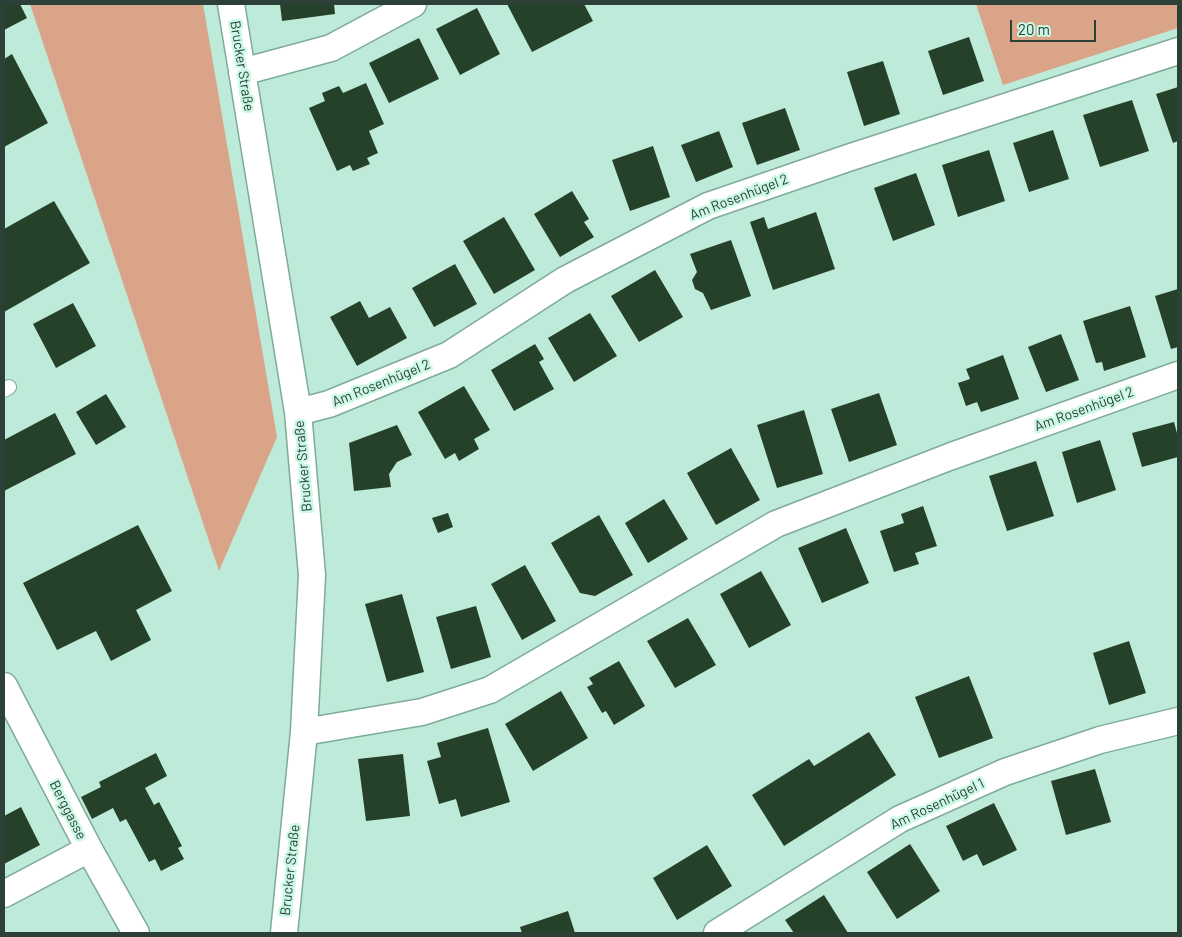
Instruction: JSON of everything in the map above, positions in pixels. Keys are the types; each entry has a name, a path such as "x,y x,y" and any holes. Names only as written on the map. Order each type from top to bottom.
{"street":[{"name":"Brucker Straße","path":"231,4 298,412 312,575 304,732 284,933"},
{"path":"242,72 330,48 413,4"},
{"name":"Am Rosenhügel 2","path":"298,412 329,404 449,355 565,280 708,206 848,158 1178,52"},
{"name":"Am Rosenhügel 2","path":"304,732 422,712 490,690 776,524 949,457 1178,375"},
{"name":"Berggasse","path":"4,686 88,849 136,933"},
{"name":"Am Rosenhügel 1","path":"717,933 900,819 1005,772 1100,740 1178,721"},
{"path":"4,894 88,849"}],"shaded area":[{"path":"30,4 203,4 277,437 219,571"},
{"path":"976,4 1178,4 1178,28 1003,85"}],"building":[{"path":"4,4 20,4 27,18 4,30"},
{"path":"280,4 334,4 335,14 282,21"},
{"path":"507,4 584,4 593,21 532,52"},
{"path":"477,8 500,54 460,75 436,29"},
{"path":"969,37 984,81 943,95 928,51"},
{"path":"419,38 439,79 389,103 369,63"},
{"path":"12,54 48,123 4,147 4,59"},
{"path":"883,61 900,114 864,126 847,72"},
{"path":"366,83 384,124 369,131 378,153 367,158 370,164 353,171 350,165 337,171 309,108 325,101 322,93 339,86 343,93"},
{"path":"1178,87 1178,141 1173,143 1156,94"},
{"path":"1132,100 1149,151 1100,167 1083,115"},
{"path":"785,108 800,150 757,165 742,123"},
{"path":"1053,130 1069,179 1029,192 1013,143"},
{"path":"719,131 733,167 696,182 681,145"},
{"path":"653,146 670,197 630,211 612,160"},
{"path":"989,150 1005,201 958,217 942,165"},
{"path":"916,173 935,225 893,241 874,188"},
{"path":"572,191 589,219 584,222 594,237 560,257 534,214"},
{"path":"54,201 90,263 4,312 4,229"},
{"path":"816,212 835,269 773,290 750,222 764,217 768,229"},
{"path":"504,217 535,270 494,294 463,241"},
{"path":"731,240 751,296 711,310 703,293 695,289 692,280 697,272 690,254"},
{"path":"455,264 477,304 434,327 412,288"},
{"path":"655,270 683,317 639,342 611,296"},
{"path":"1178,289 1178,347 1171,349 1155,296"},
{"path":"360,301 369,318 390,307 407,338 357,366 330,317"},
{"path":"73,303 96,346 56,368 33,324"},
{"path":"1130,306 1146,357 1104,371 1102,362 1096,363 1083,321"},
{"path":"590,313 617,356 574,382 548,338"},
{"path":"1061,334 1079,380 1046,392 1028,347"},
{"path":"535,344 544,359 539,362 554,389 514,411 491,370"},
{"path":"1003,355 1019,399 981,412 977,402 966,406 958,383 970,379 966,369"},
{"path":"464,386 490,430 474,439 479,449 459,461 455,453 445,459 418,412"},
{"path":"879,393 897,445 849,462 831,409"},
{"path":"106,394 126,427 96,445 76,412"},
{"path":"804,410 823,474 777,488 757,425"},
{"path":"55,413 76,454 4,491 4,440"},
{"path":"1174,422 1178,437 1178,457 1142,467 1132,433"},
{"path":"397,425 412,455 397,462 389,474 391,487 354,491 349,443"},
{"path":"1100,440 1116,490 1077,503 1062,452"},
{"path":"731,448 760,500 716,525 687,473"},
{"path":"1036,461 1054,516 1007,531 989,476"},
{"path":"664,499 688,539 648,563 625,523"},
{"path":"923,506 937,546 915,553 919,564 894,572 880,531 904,523 901,514"},
{"path":"448,513 453,527 438,533 432,518"},
{"path":"599,515 633,575 595,596 580,593 551,543"},
{"path":"138,525 172,591 136,610 151,640 111,661 96,631 57,650 23,583"},
{"path":"846,528 869,583 822,603 798,548"},
{"path":"525,565 556,621 522,640 491,584"},
{"path":"761,571 791,625 749,648 720,594"},
{"path":"402,594 424,672 387,682 365,604"},
{"path":"476,606 491,657 451,669 436,617"},
{"path":"688,618 716,665 675,688 647,641"},
{"path":"1129,641 1146,693 1109,705 1093,653"},
{"path":"619,661 645,706 614,725 606,711 602,713 587,687 593,684 589,678"},
{"path":"969,676 993,738 939,758 915,697"},
{"path":"561,691 588,738 533,771 505,724"},
{"path":"488,728 510,802 461,817 456,799 439,804 427,761 441,757 437,743"},
{"path":"869,732 896,775 784,846 752,795 809,759 814,766"},
{"path":"156,753 167,776 145,788 154,805 159,802 182,846 178,848 184,859 161,871 155,859 149,862 126,819 120,822 113,808 92,819 81,797 101,787 99,782"},
{"path":"403,754 410,816 366,821 358,759"},
{"path":"1095,769 1111,822 1066,835 1051,781"},
{"path":"994,803 1017,850 983,866 977,854 963,861 946,826"},
{"path":"21,807 40,845 4,864 4,816"},
{"path":"910,844 940,891 897,919 867,872"},
{"path":"707,845 732,886 677,920 653,878"},
{"path":"824,895 848,933 794,933 785,920"},
{"path":"568,911 575,933 522,933 520,927"}]}
